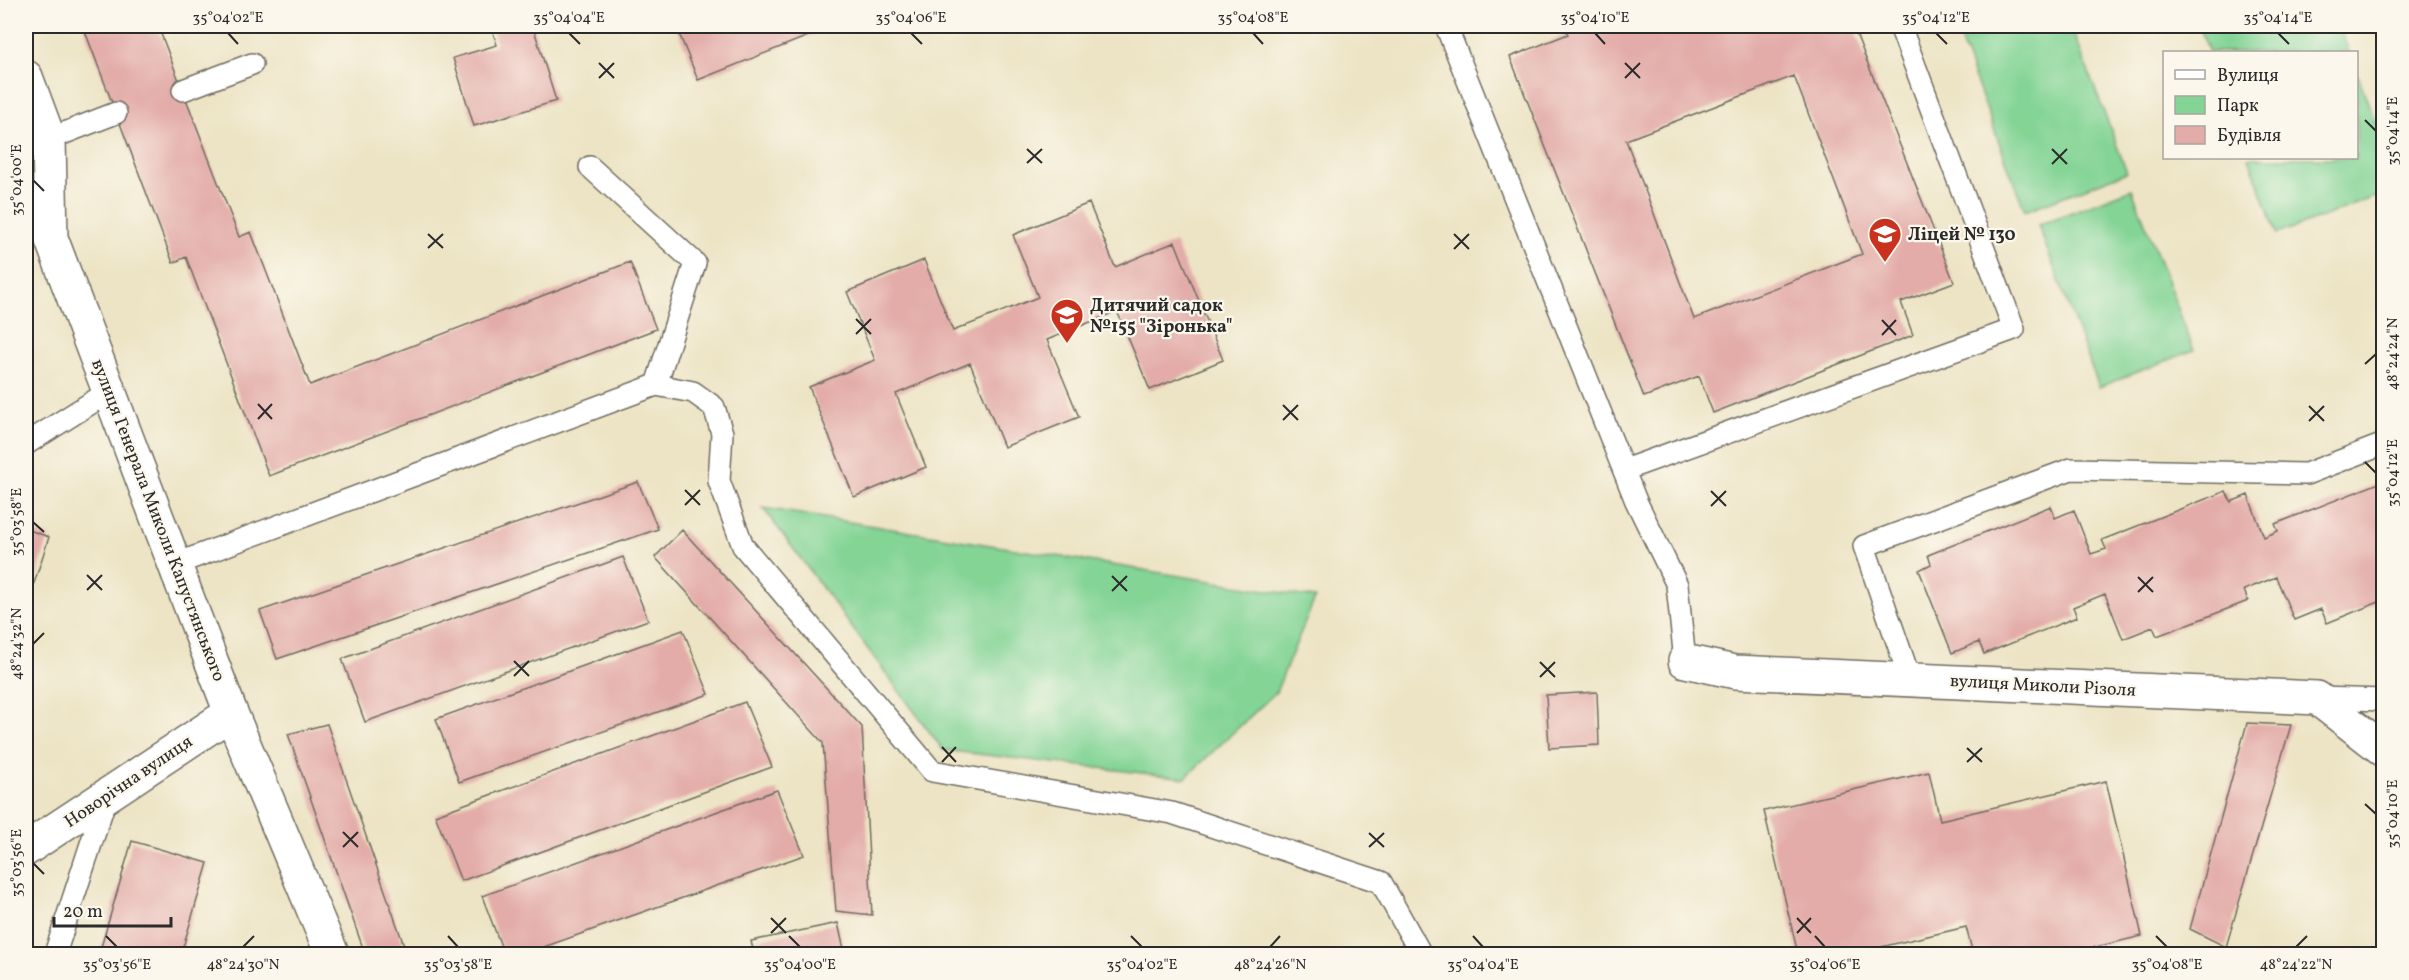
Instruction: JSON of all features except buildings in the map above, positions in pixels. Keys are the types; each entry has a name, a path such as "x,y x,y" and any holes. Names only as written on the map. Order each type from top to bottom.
{"street":[{"name":"вулиця Генерала Миколи Капустянського","path":"26,76 49,140 51,238 231,712 332,954"},
{"name":"вулиця Миколи Різоля","path":"1684,662 1735,672 2317,698"},
{"path":"2317,698 2384,750"},
{"name":"Новорічна вулиця","path":"26,849 231,712"}],"lane":[{"path":"1446,26 1636,501 1677,585 1684,662"},
{"path":"1624,470 2014,329 1900,26"},
{"path":"183,90 252,64"},
{"path":"49,140 116,113"},
{"path":"590,168 695,263 656,385"},
{"path":"176,564 656,385 693,392 714,407 722,433 719,481 743,546 932,771 1172,813 1381,882 1421,954"},
{"path":"26,444 110,391"},
{"path":"1910,680 1864,546 2071,469 2306,474 2384,444"},
{"path":"2317,698 2384,700"},
{"path":"55,954 108,794"}],"green space":[{"path":"1955,26 2071,26 2127,172 2025,211"},
{"path":"2199,26 2339,26 2349,51 2209,51"},
{"path":"2358,75 2383,145 2383,194 2277,234 2249,159 2358,159"},
{"path":"2132,189 2194,350 2099,387 2038,225"},
{"path":"763,508 1315,598 1276,692 1185,778 943,750"}],"place":[{"name":"Ліцей № 130","path":"1885,263"},
{"name":"Дитячий садок №155 \"Зіронька\"","path":"1067,344"}]}
